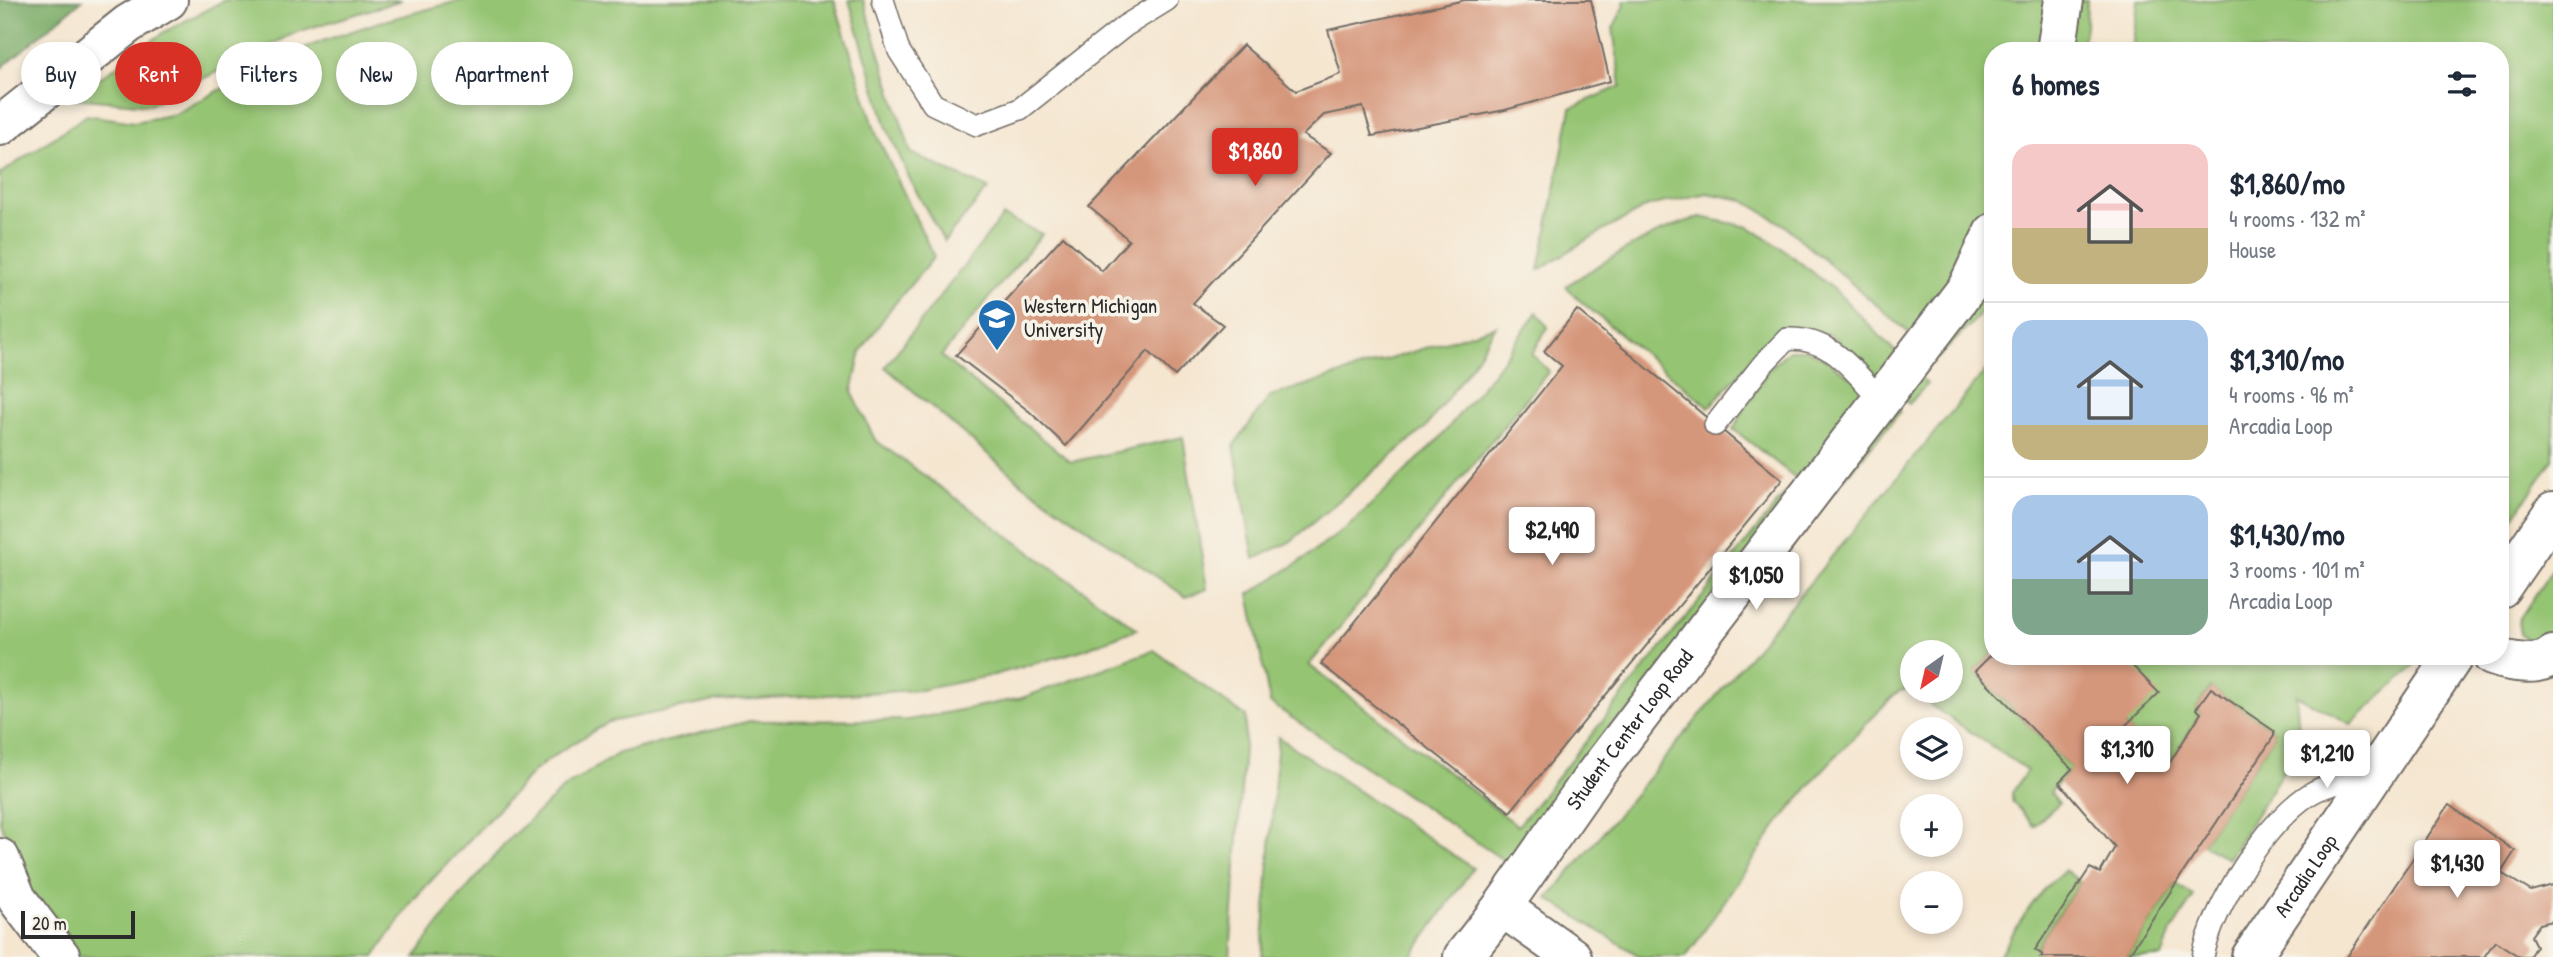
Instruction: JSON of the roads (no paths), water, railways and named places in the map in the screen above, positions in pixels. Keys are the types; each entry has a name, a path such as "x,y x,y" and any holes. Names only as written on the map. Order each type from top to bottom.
{"street":[{"path":"0,126 128,24 168,0"},
{"path":"2057,42 2064,0"},
{"name":"Student Center Loop Road","path":"1463,957 1502,907 1593,776 1967,288 1984,252"},
{"path":"2509,576 2553,512"},
{"path":"2509,659 2528,663 2549,658 2553,654"},
{"name":"Arcadia Loop","path":"2251,957 2448,665"},
{"path":"0,858 17,899 61,957"},
{"path":"1502,907 1572,957"}],"lane":[{"path":"883,0 899,51 933,104 977,125 1020,109 1125,26 1167,0"},
{"path":"1715,425 1763,364 1787,339 1805,338 1826,346 1880,399"},
{"path":"2203,957 2206,938 2241,872 2278,820 2311,793 2374,773"}],"place":[{"name":"Western Michigan University","path":"997,352"}]}
